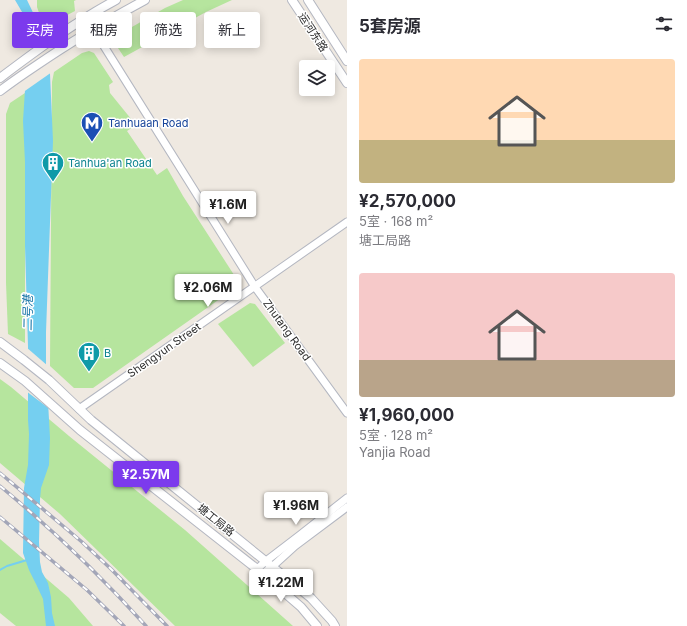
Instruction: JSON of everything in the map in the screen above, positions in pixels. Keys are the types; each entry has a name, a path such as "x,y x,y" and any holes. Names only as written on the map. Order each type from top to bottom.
{"main road":[{"path":"1,77 56,37 116,0"},
{"path":"123,12 145,0"},
{"name":"运河东路","path":"292,0 347,83"},
{"name":"运河东路","path":"308,0 347,61"},
{"path":"0,91 76,40"},
{"name":"塘工局路","path":"0,342 49,380 91,420 311,598 335,626"},
{"name":"塘工局路","path":"0,363 25,381 80,430 260,571 301,607 317,626"}],"street":[{"name":"Zhutang Road","path":"105,48 255,287 347,413"},
{"name":"Shengyun Street","path":"79,409 347,222"},
{"path":"260,571 266,561 347,498"},
{"path":"260,571 272,566 347,507"}],"green space":[{"path":"37,0 76,0 74,1 75,11 68,15 68,12 39,12"},
{"path":"183,0 232,0 204,12 196,17 196,12 158,12"},
{"path":"140,22 140,48 124,57 118,48 132,48 132,27"},
{"path":"89,51 94,53 113,82 109,85 110,93 136,125 127,131 157,175 167,168 183,196 236,278 234,289 93,388 74,388 50,366 52,82 54,72 82,53"},
{"path":"25,93 25,343 8,334 6,283 6,114 10,103"},
{"path":"250,303 255,304 285,343 253,367 218,324"},
{"path":"0,379 185,530 293,626 175,626 60,514 0,463"},
{"path":"0,539 69,598 93,626 16,626 0,613"}],"water":[{"path":"15,0 27,0 33,12 22,12"},
{"name":"二号港","path":"29,48 44,48 50,74 53,141 46,332 46,365 50,438 49,465 41,488 39,542 40,562 42,572 48,583 55,626 46,626 43,599 29,570 23,553 24,488 28,465 29,434 25,246 25,162 23,121"}],"pier":[{"path":"26,48 46,48 52,72 22,93"},
{"path":"26,347 48,366 51,410 26,391"}],"waterway":[{"path":"0,570 7,566 27,560"}],"railway":[{"path":"0,473 82,542 167,626"},
{"path":"0,486 76,553 146,626"},
{"path":"0,517 87,590 124,626"}],"place":[{"name":"Tanhuaan Road","path":"92,142"},
{"name":"Tanhua'an Road","path":"53,182"},
{"name":"B","path":"89,372"}]}
